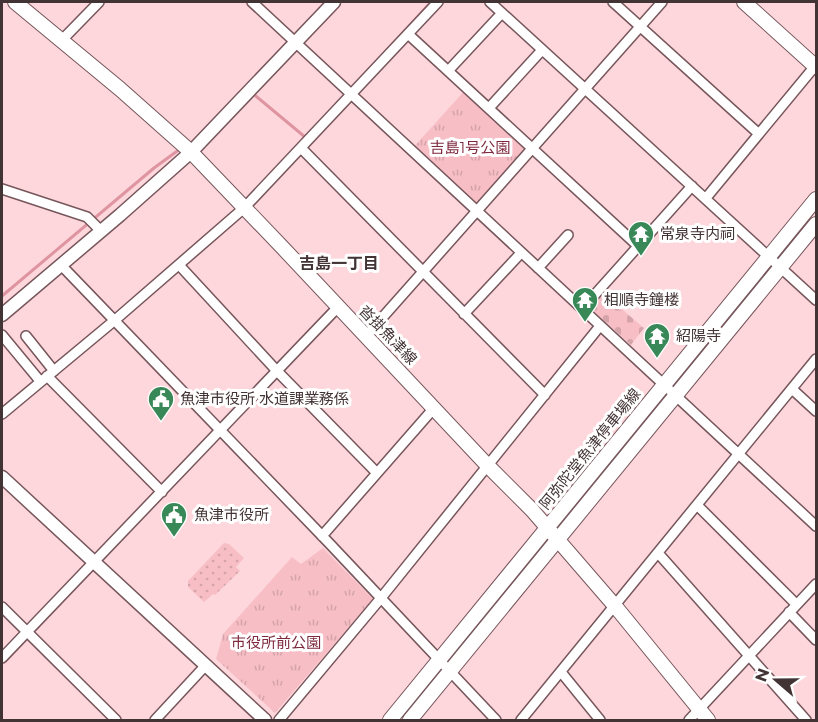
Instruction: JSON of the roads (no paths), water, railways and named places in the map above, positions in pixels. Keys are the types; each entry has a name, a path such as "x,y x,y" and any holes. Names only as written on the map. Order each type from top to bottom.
{"main road":[{"name":"沓掛魚津線","path":"15,2 120,89 191,152 558,539 708,720"},
{"path":"744,2 816,67"},
{"name":"阿弥陀堂魚津停車場線","path":"390,720 816,199"},
{"path":"410,720 816,224"}],"street":[{"path":"61,41 99,2"},
{"path":"252,2 816,526"},
{"path":"2,315 191,152 334,2"},
{"path":"2,414 244,208 438,2"},
{"path":"490,2 816,300"},
{"path":"613,2 759,134"},
{"path":"366,336 662,2"},
{"path":"448,71 502,13"},
{"path":"408,34 638,246"},
{"path":"489,108 542,50"},
{"path":"706,198 816,67"},
{"path":"302,149 545,395"},
{"path":"582,309 692,186"},
{"path":"2,189 87,217 101,231"},
{"path":"538,268 568,236"},
{"path":"464,314 521,252"},
{"path":"62,265 496,720"},
{"path":"179,265 277,371 377,473"},
{"path":"2,658 338,307"},
{"path":"279,720 381,598 600,326"},
{"path":"2,335 47,376 162,492"},
{"path":"26,336 47,376"},
{"path":"521,720 816,359"},
{"path":"792,389 816,411"},
{"path":"322,536 434,408"},
{"path":"2,477 265,720"},
{"path":"697,505 796,604"},
{"path":"658,553 806,720"},
{"path":"689,720 816,584"},
{"path":"2,607 116,720"},
{"path":"789,612 816,640"},
{"path":"155,720 206,665"},
{"path":"561,672 600,720"}],"waterway":[{"path":"388,49 431,2"},
{"path":"251,92 305,137"},
{"path":"2,296 154,168 180,149"}],"place":[{"name":"常泉寺内祠","path":"641,257"},
{"name":"相順寺鐘楼","path":"585,323"},
{"name":"紹陽寺","path":"657,359"},
{"name":"魚津市役所 水道課業務係","path":"161,422"},
{"name":"魚津市役所","path":"174,538"}],"district":[{"name":"吉島一丁目","path":"339,263"}],"park label":[{"name":"吉島1号公園","path":"470,148"},
{"name":"市役所前公園","path":"276,643"}]}
